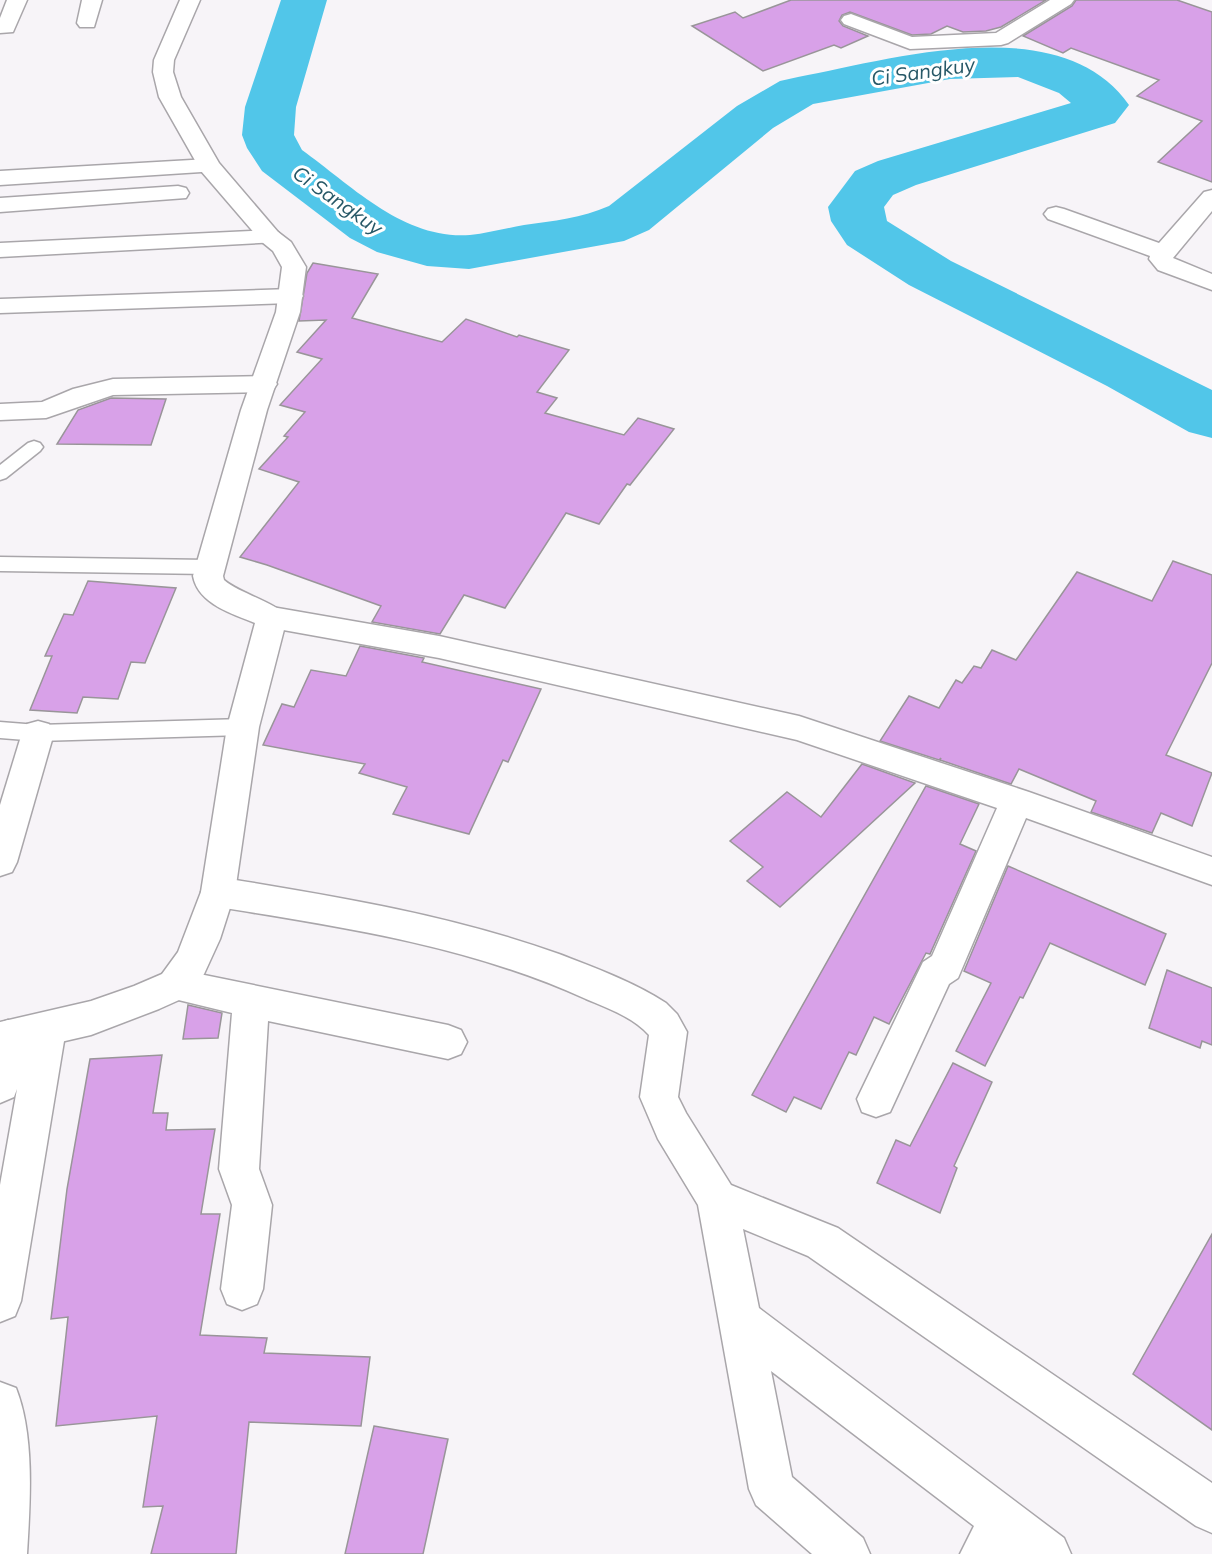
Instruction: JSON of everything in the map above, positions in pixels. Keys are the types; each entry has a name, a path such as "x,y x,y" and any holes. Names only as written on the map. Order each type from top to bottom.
{"street":[{"path":"6,28 17,0"},
{"path":"87,23 92,0"},
{"path":"190,0 172,37 164,60 163,72 170,97 209,165 270,237 283,247 294,267 291,296 282,336 254,410 209,567 208,579 213,588 223,596 272,618 439,647 799,728 1017,801 1212,872"},
{"path":"851,20 910,43 1001,39 1064,0"},
{"path":"0,178 209,165"},
{"path":"0,205 178,193"},
{"path":"1212,197 1163,253 1161,259 1167,265 1212,283"},
{"path":"1056,214 1163,253"},
{"path":"0,250 270,237"},
{"path":"0,306 291,296"},
{"path":"0,412 46,410 82,395 113,387 264,384"},
{"path":"0,1085 4,1038 92,1018 146,998 175,985 191,963 218,892 243,727 272,618"},
{"path":"0,862 6,821 38,733"},
{"path":"876,1099 936,973 945,967 1017,801"},
{"path":"218,892 395,922 513,954 582,978 651,1013 663,1023 668,1032 659,1097 663,1110 717,1198 772,1489 847,1554"},
{"path":"175,985 448,1042"},
{"path":"242,1289 252,1205 239,1168 251,1002"},
{"path":"0,1301 48,1029"},
{"path":"717,1198 823,1242 1212,1510"},
{"path":"742,1322 993,1537 1048,1554"},
{"path":"0,1404 8,1479 4,1554"}],"lane":[{"path":"0,474 34,447"},
{"path":"0,564 209,567"},
{"path":"0,730 38,733 243,727"}],"building":[{"path":"791,0 1046,0 1001,27 986,31 963,32 947,26 931,34 912,35 850,12 842,15 839,21 843,26 868,36 841,48 834,45 763,71 692,26 735,12 743,18"},
{"path":"1076,0 1177,0 1212,12 1212,182 1158,162 1202,121 1137,96 1159,80 1071,48 1063,53 1023,36 1072,6"},
{"path":"313,263 378,274 352,318 442,342 466,319 517,337 519,335 569,350 537,392 557,398 545,413 624,435 638,418 674,429 630,485 627,484 599,524 566,513 505,608 464,595 440,634 372,622 381,606 240,557 299,482 259,469 288,437 284,436 305,412 280,405 322,359 297,352 326,320 299,321 307,273"},
{"path":"111,398 166,399 151,445 57,444 78,410"},
{"path":"1173,561 1212,575 1212,663 1166,755 1212,773 1192,826 1161,813 1152,833 1091,812 1096,801 1019,769 1011,784 940,760 941,758 939,760 880,741 909,696 939,708 956,680 962,683 974,666 981,668 992,650 1016,660 1077,572 1152,601"},
{"path":"88,581 176,588 145,663 131,662 118,699 83,697 77,713 30,710 52,656 45,656 64,614 73,615"},
{"path":"360,646 424,658 422,662 541,689 508,762 503,760 469,834 393,814 407,787 359,773 365,764 263,745 282,704 294,707 311,670 346,676"},
{"path":"862,764 915,783 780,907 747,881 763,867 730,841 787,792 821,817"},
{"path":"926,786 979,804 960,844 976,851 930,954 926,953 889,1024 874,1017 856,1055 849,1052 821,1109 794,1097 786,1112 752,1095"},
{"path":"1008,866 1166,934 1145,985 1050,943 1023,998 1020,997 985,1066 956,1051 991,983 964,971"},
{"path":"1167,970 1212,988 1212,1045 1202,1041 1200,1048 1149,1028"},
{"path":"188,1005 222,1013 218,1038 183,1039"},
{"path":"162,1055 153,1113 168,1113 166,1130 215,1129 201,1214 220,1214 200,1335 267,1338 264,1353 370,1357 361,1426 249,1422 236,1554 151,1554 163,1506 143,1507 157,1416 56,1426 68,1317 51,1319 67,1189 90,1059"},
{"path":"953,1063 992,1082 954,1166 957,1168 940,1213 877,1183 896,1140 910,1146"},
{"path":"1212,1234 1212,1430 1133,1374"},
{"path":"374,1426 448,1439 423,1554 345,1554"}],"waterway":[{"name":"Ci Sangkuy","path":"304,0 270,107 268,123 270,141 281,160 370,226 397,240 427,249 469,252 604,229 629,218 755,117 798,92 950,64 1018,62 1041,67 1077,82 1103,105 1097,112 897,173 874,183 856,207 859,221 867,233 930,273 1129,372 1212,417"}]}
